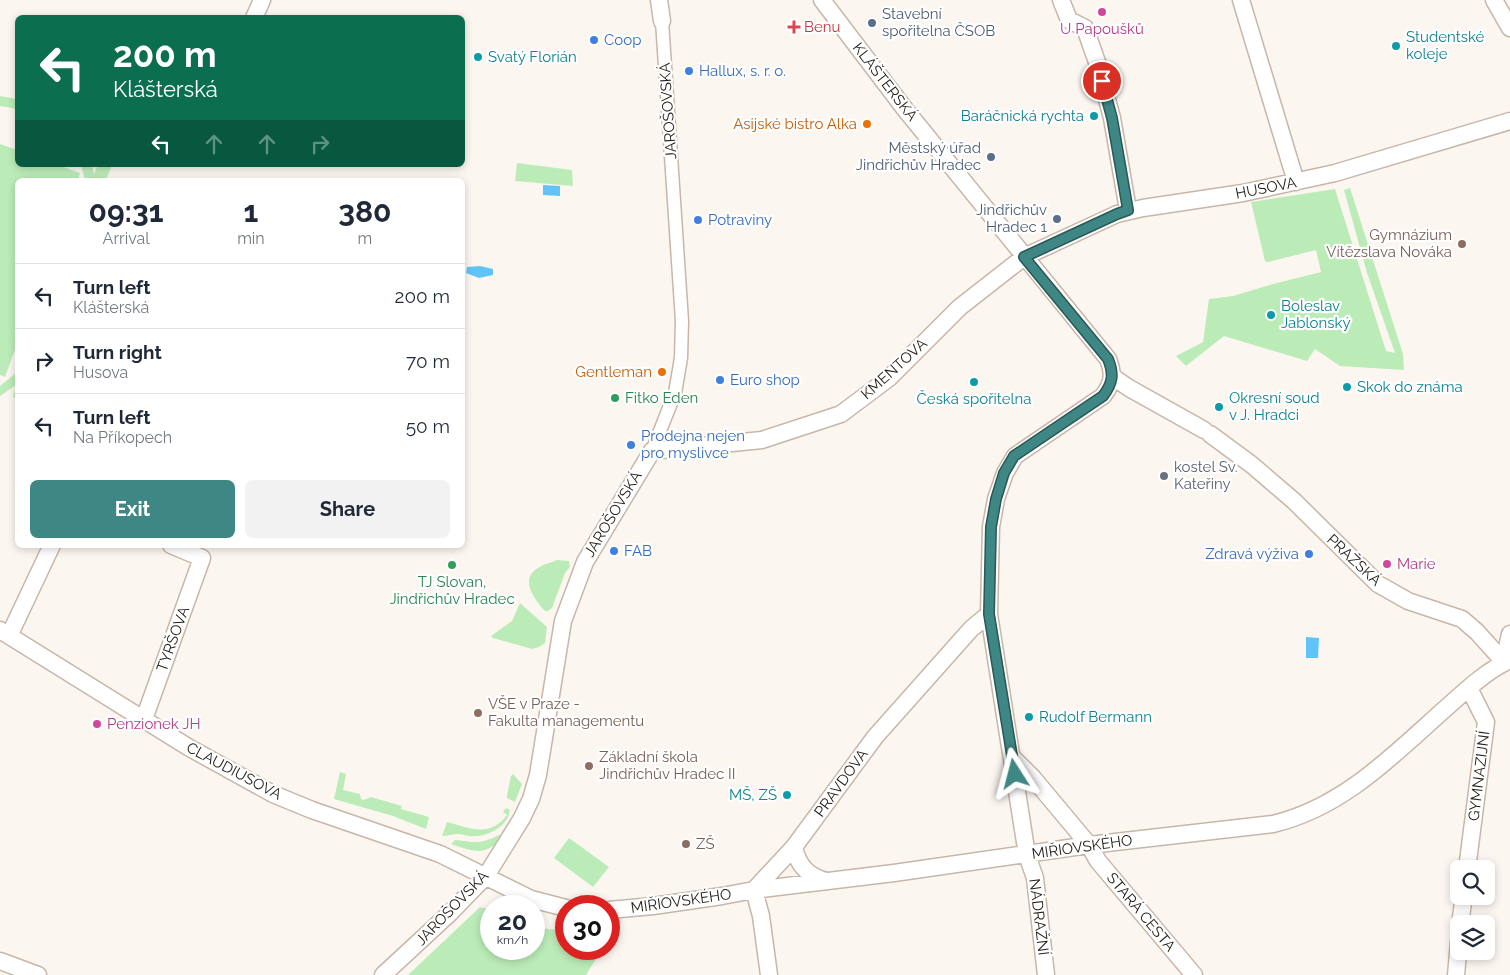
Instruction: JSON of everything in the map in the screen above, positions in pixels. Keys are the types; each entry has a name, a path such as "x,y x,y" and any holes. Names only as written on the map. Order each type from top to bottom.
{"street":[{"path":"255,15 262,0"},
{"name":"JAROŠOVSKÁ","path":"383,975 450,913 486,876 522,818 536,783 563,621 585,562 652,451 675,393 682,358 682,321 659,0"},
{"name":"KLÁŠTERSKÁ","path":"822,0 904,108 1108,359 1113,377"},
{"path":"1060,0 1069,20 1085,28 1097,62 1112,118 1128,210"},
{"path":"1241,0 1296,182"},
{"path":"1494,0 1510,28"},
{"name":"HUSOVA","path":"1024,257 1128,210 1243,193 1296,182 1360,166 1510,121"},
{"name":"KMENTOVA","path":"652,451 762,440 841,414 889,378 960,307 1024,257"},
{"name":"PRAŽSKÁ","path":"1113,377 1207,432 1252,465 1294,502 1378,584 1408,601 1462,619 1507,661"},
{"name":"NÁDRAŽNÍ","path":"1046,975 1035,878 1027,854 989,614 991,527 996,499 1004,473 1014,456 1103,396 1108,390 1113,377"},
{"path":"5,633 50,548"},
{"name":"TYRŠOVA","path":"144,719 202,558 178,548"},
{"name":"PRAVDOVA","path":"754,890 794,847 875,737 971,629 989,614"},
{"name":"CLAUDIUSOVA","path":"5,633 188,747 273,794 318,812 440,854 486,876"},
{"path":"1507,661 1510,634"},
{"name":"MIŘIOVSKÉHO","path":"620,909 1089,845 1273,824 1296,819 1319,809 1360,782 1389,760 1469,688 1507,661"},
{"name":"GYMNAZIJNÍ","path":"1468,860 1486,722 1469,688"},
{"name":"STARÁ CESTA","path":"1012,757 1033,778 1089,845 1098,861 1194,975"},
{"path":"794,847 796,858 802,867 815,878 826,881"},
{"path":"486,876 531,899 555,905"},
{"path":"754,890 761,916 770,975"},
{"path":"1456,975 1457,960"},
{"path":"0,961 38,975"}],"green space":[{"path":"0,96 15,99 15,109 0,106"},
{"path":"0,144 15,149 15,167 64,167 80,173 79,178 15,178 15,350 5,377 0,375"},
{"path":"517,163 572,170 573,186 515,181"},
{"path":"82,167 92,167 94,174 97,167 111,167 107,178 84,178"},
{"path":"1350,188 1403,354 1404,370 1340,366 1315,349 1307,361 1224,336 1186,366 1176,356 1203,342 1209,299 1233,296 1321,272 1316,250 1268,262 1265,261 1251,202 1335,189 1386,351 1395,353 1367,273 1344,190"},
{"path":"15,374 15,386 0,396 0,386"},
{"path":"557,560 569,561 570,567 565,573 552,608 545,611 530,589 530,578 532,573 540,567"},
{"path":"520,603 547,627 545,643 539,647 532,649 491,636 512,621"},
{"path":"340,772 346,774 343,790 360,794 361,799 364,800 371,797 402,806 401,809 429,817 426,829 393,816 334,799"},
{"path":"513,774 522,784 515,802 507,798"},
{"path":"506,808 510,810 505,822 489,833 476,836 458,834 442,836 447,822 479,829 494,827 507,815 503,812"},
{"path":"499,835 503,836 497,843 485,850 473,851 451,844 455,840 482,842"},
{"path":"569,838 609,867 593,887 554,858"},
{"path":"480,907 480,960 545,960 545,928 555,929 555,960 595,960 586,975 408,975"}],"water":[{"path":"543,185 560,186 560,196 543,195"},
{"path":"480,266 493,269 493,275 479,278 466,273 467,267"},
{"path":"1306,637 1319,638 1318,658 1306,658"}],"place":[{"name":"U Papoušků","path":"1102,12"},
{"name":"Stavební spořitelna ČSOB","path":"872,23"},
{"name":"Benu","path":"794,27"},
{"name":"Coop","path":"594,40"},
{"name":"Studentské koleje","path":"1396,46"},
{"name":"Svatý Florián","path":"478,57"},
{"name":"Hallux, s. r. o.","path":"689,71"},
{"name":"Baráčnická rychta","path":"1094,116"},
{"name":"Asijské bistro Alka","path":"867,124"},
{"name":"Městský úřad Jindřichův Hradec","path":"991,157"},
{"name":"Jindřichův Hradec 1","path":"1057,219"},
{"name":"Potraviny","path":"698,220"},
{"name":"Gymnázium Vítězslava Nováka","path":"1462,244"},
{"name":"Boleslav Jablonský","path":"1271,315"},
{"name":"Gentleman","path":"662,372"},
{"name":"Euro shop","path":"720,380"},
{"name":"Česká spořitelna","path":"974,382"},
{"name":"Skok do známa","path":"1347,387"},
{"name":"Fitko Eden","path":"615,398"},
{"name":"Okresní soud v J. Hradci","path":"1219,407"},
{"name":"Prodejna nejen pro myslivce","path":"631,445"},
{"name":"kostel Sv. Kateřiny","path":"1164,476"},
{"name":"FAB","path":"614,551"},
{"name":"Zdravá výživa","path":"1309,554"},
{"name":"Marie","path":"1387,564"},
{"name":"TJ Slovan, Jindřichův Hradec","path":"452,565"},
{"name":"VŠE v Praze - Fakulta managementu","path":"478,713"},
{"name":"Rudolf Bermann","path":"1029,717"},
{"name":"Penzionek JH","path":"97,724"},
{"name":"Základní škola Jindřichův Hradec II","path":"589,766"},
{"name":"MŠ, ZŠ","path":"787,795"},
{"name":"ZŠ","path":"686,844"}],"route":[{"path":"1015,774 989,614 991,527 996,499 1004,473 1014,456 1092,405 1108,390 1113,377 1108,359 1024,257 1128,210 1112,118 1102,81"}]}
